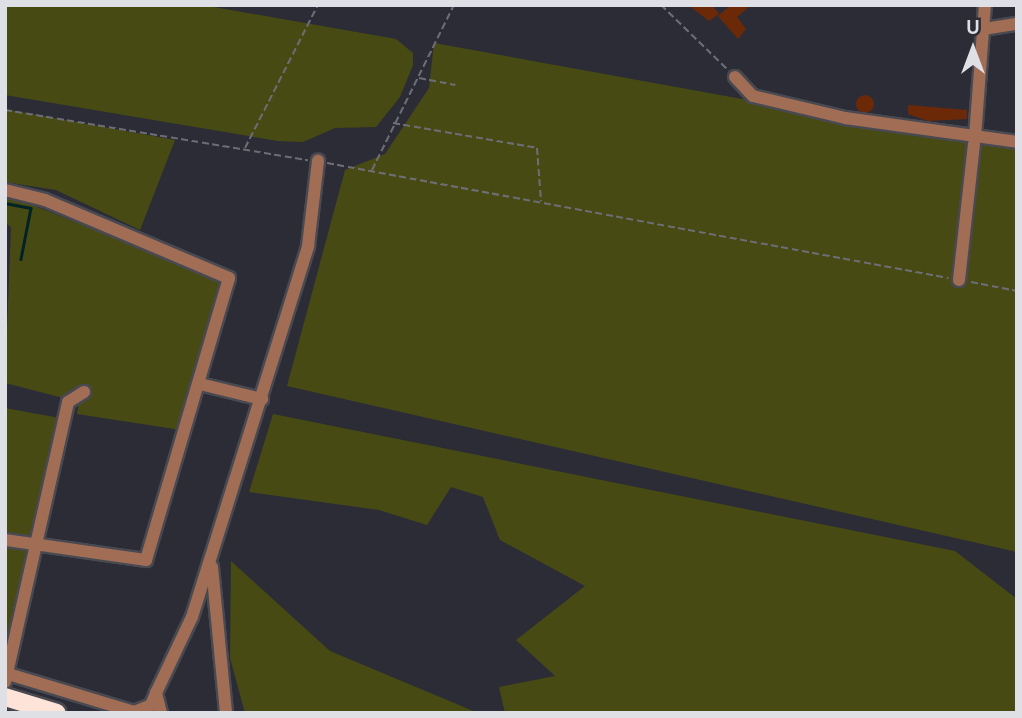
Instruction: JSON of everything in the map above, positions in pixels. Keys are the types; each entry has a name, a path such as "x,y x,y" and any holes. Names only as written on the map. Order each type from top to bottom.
{"highway":[{"path":"5,697 57,713"},
{"path":"5,704 34,713"}],"street":[{"path":"959,280 985,5"},
{"path":"984,29 1017,24"},
{"path":"735,77 753,96 845,118 974,141 1017,142"},
{"path":"84,391 68,402 6,676 134,712 151,705 181,645 212,557 308,246 318,161"},
{"path":"5,190 45,200 226,274 200,384 146,560 5,540"},
{"path":"200,384 262,398"},
{"path":"212,557 227,712"},
{"path":"156,693 161,713"}],"path":[{"path":"244,149 318,5"},
{"path":"372,171 393,123 454,5"},
{"path":"661,5 735,77"},
{"path":"418,78 455,85"},
{"path":"5,110 318,161 1017,291"},
{"path":"393,123 537,148 541,203"}],"shaded area":[{"path":"5,5 202,5 396,39 413,53 413,65 400,97 376,127 335,128 303,142 278,141 5,95"},
{"path":"434,43 1017,149 1017,552 287,386 345,170 385,154 429,88"},
{"path":"5,109 175,140 140,230 56,190 5,182"},
{"path":"5,194 220,280 181,430 77,414 79,402 5,383 11,227 5,223"},
{"path":"5,408 65,419 5,668"},
{"path":"273,414 955,551 1017,599 1017,713 505,713 499,687 555,676 516,640 585,586 500,540 483,497 451,487 427,525 379,510 249,492"},
{"path":"231,561 330,651 478,713 245,713 230,658"}],"building":[{"path":"688,5 712,5 719,14 709,21"},
{"path":"731,5 751,5 737,17 746,29 738,39 718,16"},
{"path":"861,95 869,95 874,104 872,111 861,113 856,108 856,100"},
{"path":"908,105 967,110 967,119 928,121 908,114"}],"waterway":[{"path":"5,203 31,208 21,259"}]}
